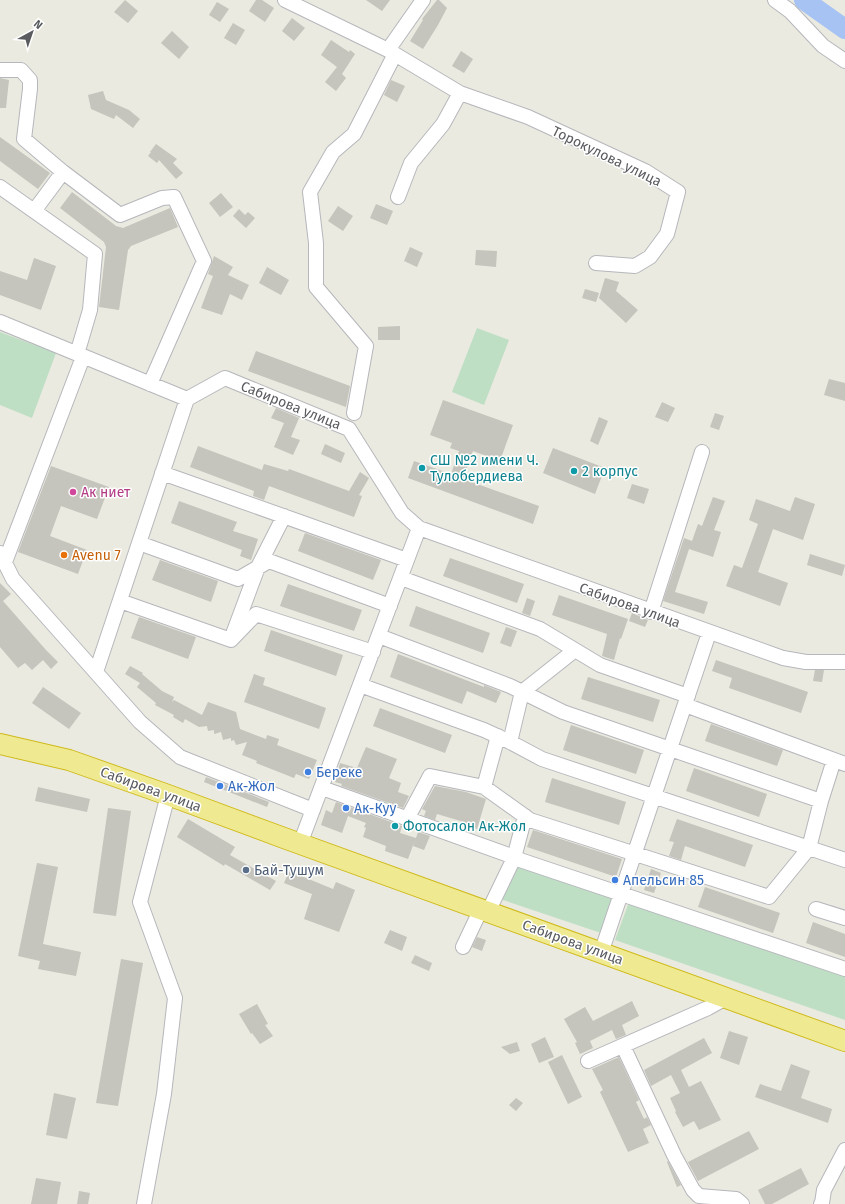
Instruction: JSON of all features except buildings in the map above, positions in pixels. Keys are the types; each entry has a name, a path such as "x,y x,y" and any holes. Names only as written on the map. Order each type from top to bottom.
{"highway":[{"name":"Сабирова улица","path":"0,744 69,760 168,794 300,844 845,1041"}],"street":[{"name":"Торокулова улица","path":"285,0 391,52 460,93 528,117 645,171 678,192 667,234 650,257 635,266 596,263"},
{"path":"354,413 366,346 316,287 316,243 310,192 333,152 354,134 391,52 423,0"},
{"path":"775,0 790,11 823,46 845,61"},
{"path":"0,70 21,70 30,80 24,139 63,172 120,215 162,198 174,197 204,261 150,384"},
{"path":"398,197 411,163 444,124 460,93"},
{"path":"34,211 63,172"},
{"path":"0,187 95,254 90,310 80,355 2,557 13,579 140,722 180,757 313,810"},
{"path":"0,322 187,399 96,672"},
{"name":"Сабирова улица","path":"187,399 225,378 349,429 402,513 420,528 709,633 783,658 806,662 845,662"},
{"path":"651,612 702,452"},
{"path":"162,473 407,560"},
{"path":"231,640 258,567 284,516"},
{"path":"300,844 420,528"},
{"path":"139,543 238,579 269,561 390,606"},
{"path":"401,578 540,629 600,665 839,762 821,801 809,848 769,897 530,820 484,787 430,776 407,819"},
{"path":"120,601 231,640"},
{"path":"231,640 256,614 373,652"},
{"path":"601,953 709,633"},
{"path":"379,636 510,686 563,712 821,801"},
{"path":"484,787 522,692 575,650"},
{"path":"360,685 484,730 542,759 845,860"},
{"path":"322,788 514,858 845,969"},
{"path":"144,1204 164,1094 174,998 140,902 168,794"},
{"path":"462,947 485,911 514,858 525,816"},
{"path":"816,909 845,918"},
{"path":"588,1061 708,1008 726,998"},
{"path":"623,1046 674,1155 693,1190 699,1196 736,1199 742,1204"},
{"path":"821,1204 824,1190 845,1150"}],"green space":[{"path":"477,328 509,340 484,405 452,392"},
{"path":"0,332 56,353 32,418 0,405"},
{"path":"518,865 615,899 601,933 500,899"},
{"path":"629,902 845,974 845,1020 615,940"}],"waterway":[{"path":"804,0 845,29"}],"place":[{"name":"СШ №2 имени Ч. Тулобердиева","path":"422,468"},
{"name":"2 корпус","path":"574,471"},
{"name":"Ак ниет","path":"73,492"},
{"name":"Avenu 7","path":"64,555"},
{"name":"Береке","path":"308,772"},
{"name":"Ак-Жол","path":"220,786"},
{"name":"Ак-Куу","path":"346,808"},
{"name":"Фотосалон Ак-Жол","path":"395,826"},
{"name":"Бай-Тушум","path":"246,870"},
{"name":"Апельсин 85","path":"615,880"}]}
